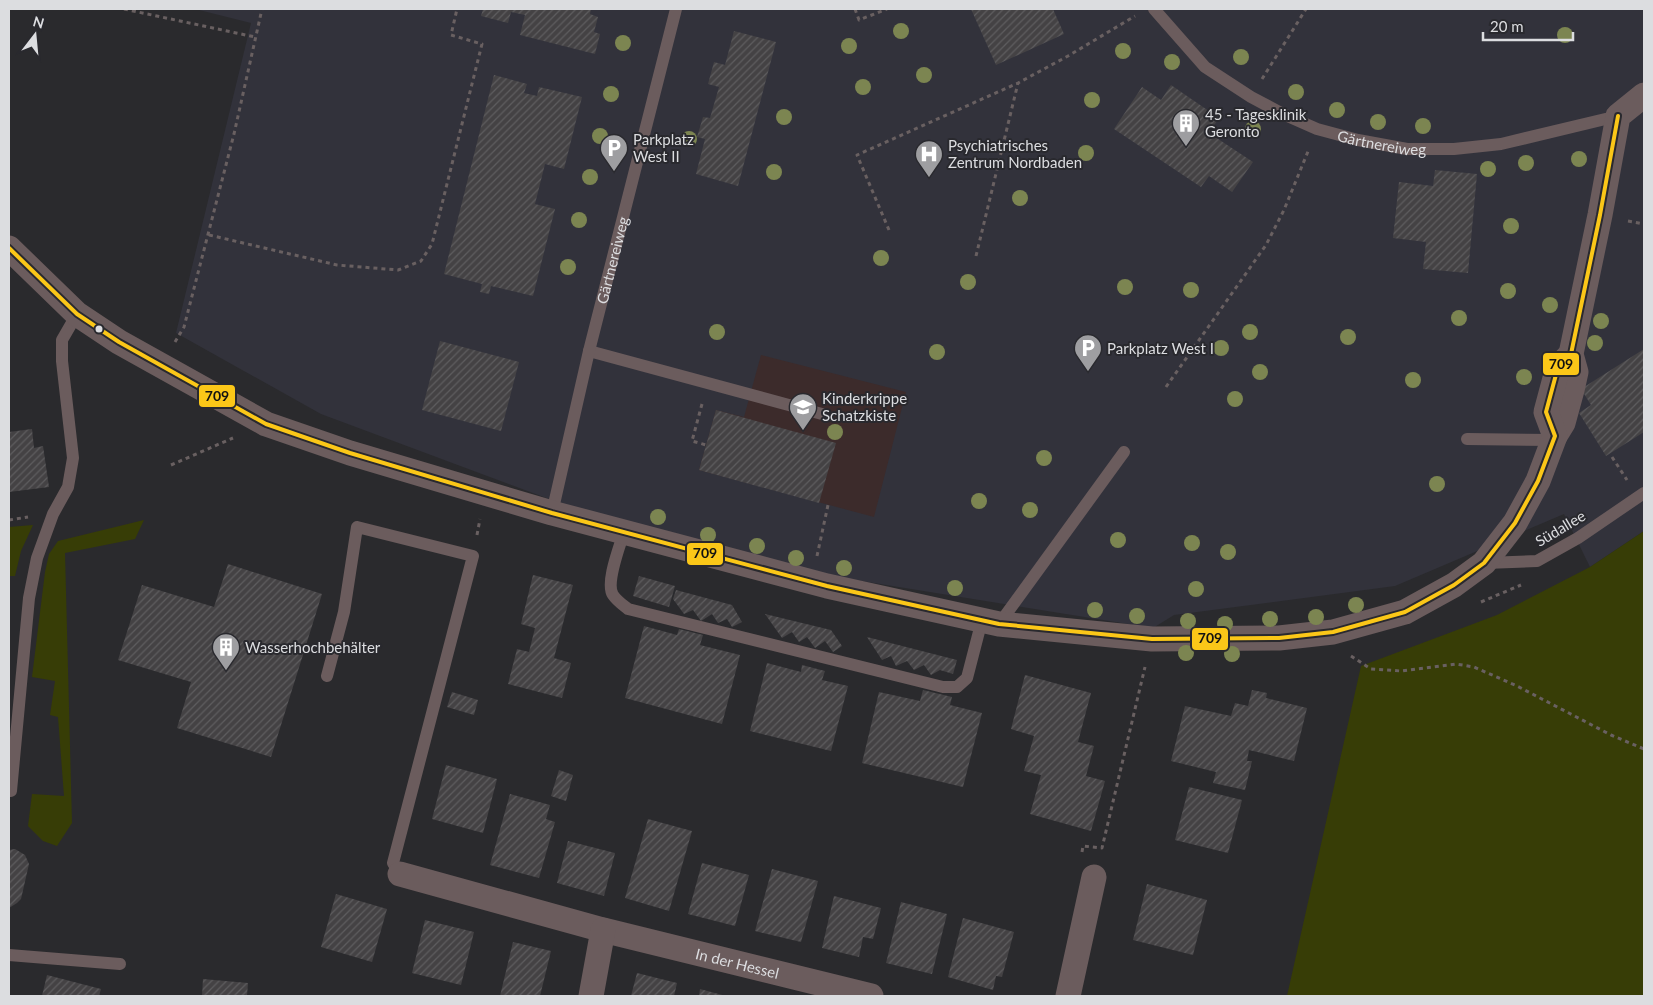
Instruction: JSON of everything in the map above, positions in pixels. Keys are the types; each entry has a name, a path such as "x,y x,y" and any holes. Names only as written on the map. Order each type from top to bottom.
{"street":[{"name":"Gärtnereiweg","path":"1618,116 1644,95"},
{"path":"9,248 77,314 119,342 266,424 350,453 552,513 811,582 991,622 1152,639 1279,638 1333,632 1405,612 1454,585 1484,563 1515,524 1538,481 1554,438 1562,423 1576,372 1571,354 1600,215 1618,116"},
{"name":"In der Hessel","path":"400,874 603,930 871,996"},
{"path":"1068,996 1094,877"},
{"path":"590,996 603,930"}],"lane":[{"name":"Gärtnereiweg","path":"552,513 588,351 676,9"},
{"name":"Gärtnereiweg","path":"1154,9 1205,66 1251,97 1317,130 1358,140 1406,149 1454,149 1501,144 1618,116"},
{"path":"11,791 29,598 37,558 53,514 68,487 73,458 62,361 62,340 77,314"},
{"path":"588,351 822,414"},
{"path":"1467,439 1554,438"},
{"path":"624,532 613,568 610,590 614,597 628,609 943,687 957,687 967,678 991,622 1124,452"},
{"name":"Südallee","path":"1484,563 1537,561 1578,538 1644,493"},
{"path":"327,676 344,612 357,527 473,556 392,863 400,874"},
{"path":"9,955 120,964"}],"path":[{"path":"124,9 255,37"},
{"path":"157,363 184,331 234,134 262,9"},
{"path":"208,235 336,265 398,270 421,261 432,244 482,44 451,35 457,9"},
{"path":"855,9 859,20 887,9"},
{"path":"1251,97 1306,9"},
{"path":"889,230 857,155 1018,83 1068,56 1138,14"},
{"path":"976,256 1018,83"},
{"path":"1166,387 1266,245 1284,210 1317,130"},
{"path":"706,444 692,441 708,384"},
{"path":"171,465 266,424"},
{"path":"1612,457 1625,477"},
{"path":"473,556 485,493"},
{"path":"811,582 828,505"},
{"path":"1333,632 1352,657 1372,669 1401,671 1456,664 1474,667 1517,686 1611,735 1644,749"},
{"path":"1094,877 1079,865 1083,846 1102,848 1152,639"}],"shaded area":[{"name":"Psychiatrisches Zentrum Nordbaden","path":"195,9 1644,9 1644,531 1590,567 1564,514 1395,586 1174,615 1153,628 806,572 568,506 321,414 176,333 251,23"},
{"name":"Kinderkrippe Schatzkiste","path":"761,355 906,392 874,517 699,470 716,410 744,417"}],"green space":[{"path":"144,520 135,539 65,553 72,823 57,846 43,841 28,826 32,794 64,796 58,717 50,715 55,681 32,677 49,554 58,541"},
{"path":"33,525 21,551 15,576 9,576 9,527"},
{"path":"1644,531 1644,996 1287,996 1361,666 1497,615 1590,567"}],"building":[{"path":"483,9 591,9 590,14 598,17 594,32 600,34 595,54 520,35 525,15 511,12 508,23 481,16"},
{"path":"971,9 1053,9 1064,34 996,65"},
{"path":"734,31 776,42 738,186 696,174 705,139 697,137 703,117 710,118 719,87 708,84 714,62 725,65"},
{"path":"494,75 527,84 524,93 537,96 539,87 582,97 564,169 545,164 535,204 555,209 533,296 491,286 489,294 480,292 482,284 444,274"},
{"name":"45 - Tagesklinik Geronto","path":"1171,85 1219,118 1209,133 1253,162 1232,192 1209,176 1201,187 1114,129 1142,87 1161,100"},
{"path":"1435,170 1477,174 1468,273 1423,269 1426,242 1393,238 1399,182 1433,186"},
{"path":"440,341 519,362 501,431 422,410"},
{"path":"1644,349 1644,432 1606,456 1579,413 1591,405 1581,389"},
{"path":"716,410 836,443 819,503 699,470"},
{"path":"32,429 34,448 43,446 49,487 9,492 9,432"},
{"name":"Wasserhochbehälter","path":"228,564 322,594 271,757 177,728 191,682 118,660 142,585 214,607"},
{"path":"533,575 573,585 554,658 571,663 562,698 508,684 517,649 529,652 535,628 521,624"},
{"path":"639,576 675,586 669,607 633,596"},
{"path":"676,590 732,605 742,622 732,627 727,619 718,623 712,614 701,621 693,610 684,614 673,599"},
{"path":"765,614 831,630 842,646 833,652 825,641 815,648 807,637 799,642 792,632 782,638"},
{"path":"644,626 677,635 679,629 703,635 700,645 740,655 722,724 625,698"},
{"path":"867,637 957,660 953,674 940,670 931,675 924,665 914,670 907,661 896,666 891,656 882,660"},
{"path":"767,663 801,672 802,665 825,671 822,680 848,686 831,751 750,731"},
{"path":"1025,675 1091,693 1078,742 1094,746 1086,776 1105,781 1091,831 1030,814 1041,775 1024,771 1034,736 1011,729"},
{"path":"923,690 952,697 950,705 982,713 963,787 862,763 879,692 920,701"},
{"path":"1252,690 1267,693 1266,698 1307,708 1294,761 1249,750 1247,761 1252,761 1245,790 1213,783 1216,772 1171,761 1185,706 1231,716 1235,703 1248,706"},
{"path":"452,692 478,700 474,715 447,707"},
{"path":"446,765 497,779 483,833 432,819"},
{"path":"559,770 573,775 566,801 551,796"},
{"path":"1189,787 1242,800 1228,853 1175,840"},
{"path":"510,794 550,805 546,819 555,822 539,878 490,865"},
{"path":"648,819 692,831 669,911 625,898"},
{"path":"568,841 615,853 604,896 557,883"},
{"path":"15,849 25,855 29,864 21,899 9,908 9,850"},
{"path":"702,863 749,875 735,926 688,914"},
{"path":"772,869 818,881 801,942 755,931"},
{"path":"1147,884 1207,900 1193,955 1133,940"},
{"path":"336,894 387,909 372,962 321,947"},
{"path":"834,896 881,908 873,939 863,937 859,957 822,948"},
{"path":"901,902 947,914 932,974 886,963"},
{"path":"963,918 1014,932 1002,977 996,976 993,990 948,977"},
{"path":"425,920 474,932 461,985 412,973"},
{"path":"513,942 551,951 540,996 500,996"},
{"path":"637,973 677,983 674,996 631,996"},
{"path":"47,975 101,989 99,996 42,996"},
{"path":"203,979 248,983 247,996 202,996"},
{"path":"700,989 726,996 699,996"}],"transit line":[{"name":"709","path":"9,248 77,314 119,342 266,424 350,453 552,513 827,586 999,624 1152,639 1279,638 1333,632 1405,612 1454,585 1484,563 1515,523 1538,481 1555,436 1546,412 1558,367 1571,354 1600,215 1618,116"}],"place":[{"name":"45 - Tagesklinik Geronto","path":"1186,147"},
{"name":"Parkplatz West II","path":"614,172"},
{"name":"Psychiatrisches Zentrum Nordbaden","path":"929,178"},
{"name":"Parkplatz West I","path":"1088,372"},
{"name":"Kinderkrippe Schatzkiste","path":"803,431"},
{"name":"Wasserhochbehälter","path":"226,671"}]}
